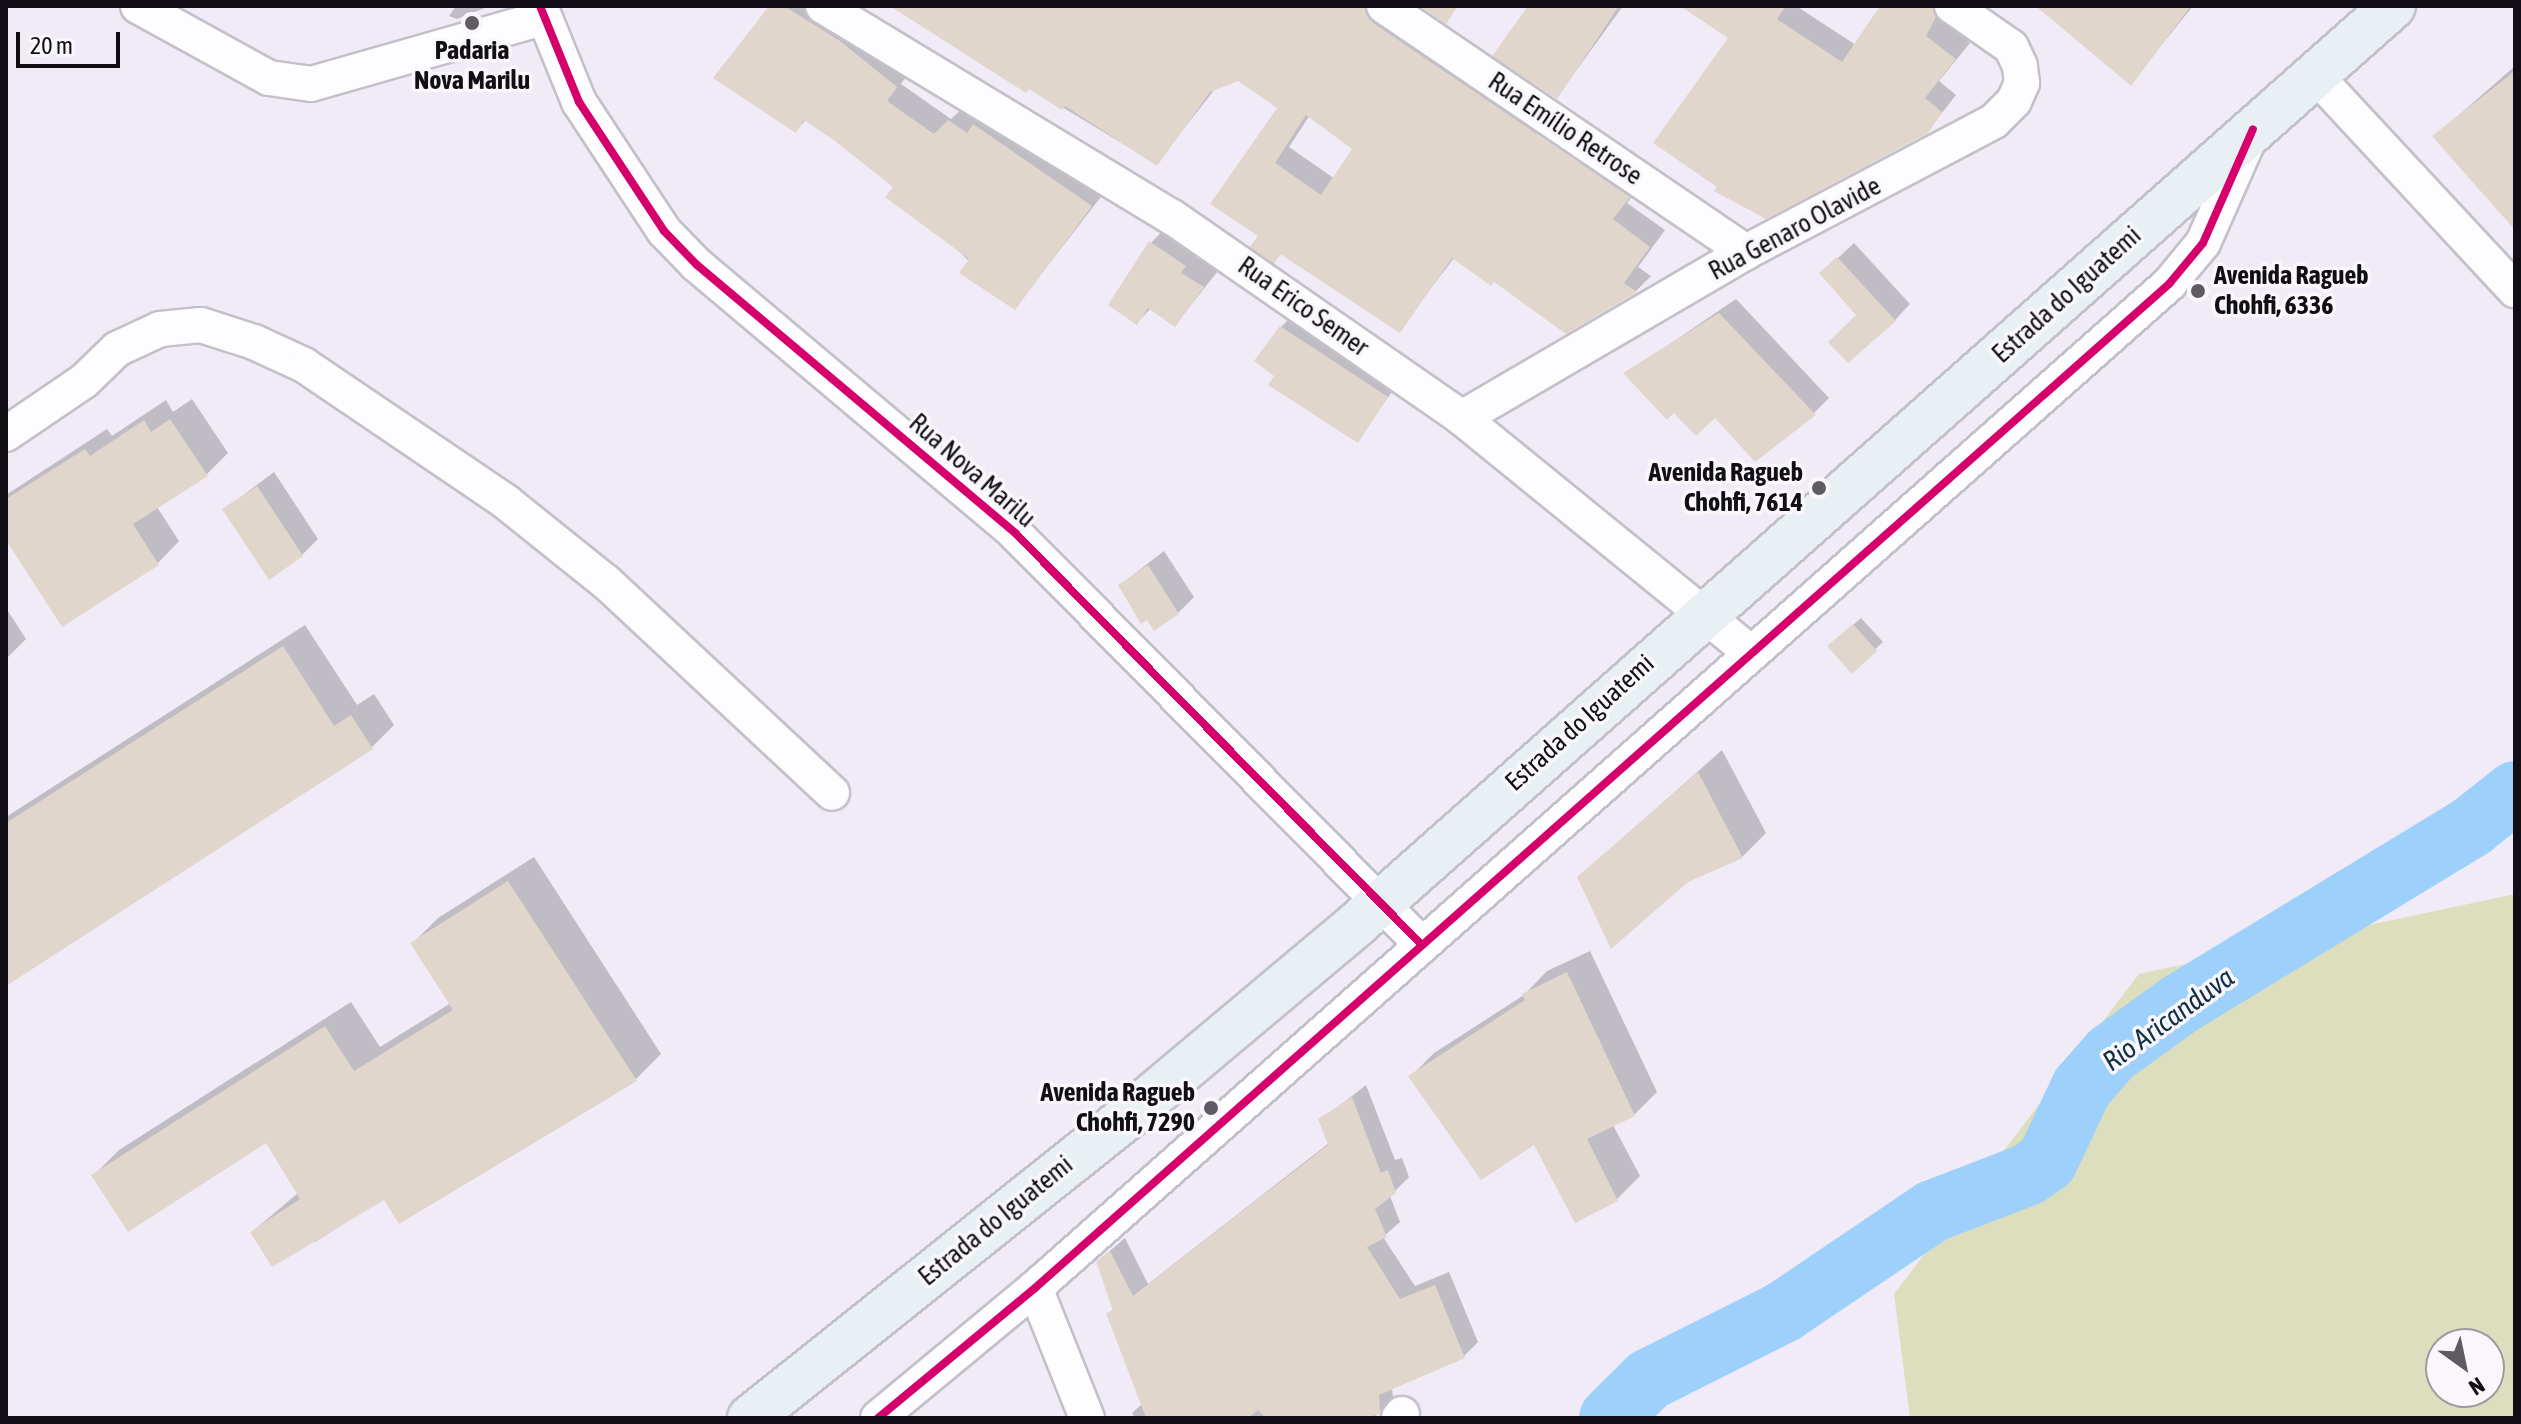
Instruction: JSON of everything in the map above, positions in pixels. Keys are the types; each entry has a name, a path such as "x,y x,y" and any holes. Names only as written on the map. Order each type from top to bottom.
{"main road":[{"name":"Estrada do Iguatemi","path":"750,1418 1127,1117 1381,902 1702,616 1851,490 2393,6"}],"street":[{"path":"138,6 269,78 311,84 541,12"},
{"name":"Rua Erico Semer","path":"823,6 1172,217 1462,418 1751,653"},
{"name":"Rua Emílio Retrose","path":"1384,6 1746,252"},
{"name":"Rua Genaro Olavide","path":"1462,418 1746,252 1947,150 1994,121 2014,101 2022,83 2011,47 1952,6"},
{"name":"Rua Nova Marilu","path":"541,12 579,102 664,231 697,265 1016,534 1420,943"},
{"path":"2315,75 2515,290"},
{"path":"878,1418 1035,1288 1420,943 2169,284 2203,243 2253,129"},
{"path":"6,434 84,381 117,349 182,325 201,325 254,342 304,365 506,502 606,582 832,793"},
{"path":"1035,1288 1087,1418"}],"green space":[{"path":"2515,894 2515,1418 1910,1418 1894,1294 2139,974"}],"building":[{"path":"769,6 784,6 840,41 897,87 887,101 934,134 948,120 967,133 973,124 1092,206 1015,310 959,273 969,259 885,197 893,187 835,141 804,120 796,133 713,78"},
{"path":"890,6 1364,6 1373,23 1630,197 1613,219 1650,247 1624,283 1637,292 1566,334 1494,282 1491,286 1452,258 1400,333 1280,254 1274,264 1250,247 1258,236 1210,204 1277,108 1238,81 1210,92 1157,166 1065,106 1062,110 1029,89 1026,93","holes":["1306,115 1352,149 1321,195 1275,163"]},
{"path":"1420,6 1458,6 1446,24"},
{"path":"1528,6 1619,6 1557,99 1492,56"},
{"path":"1680,6 1786,6 1777,19 1842,62 1880,6 1932,6 1936,17 1926,36 1956,59 1925,98 1942,112 1928,133 1766,219 1714,191 1717,187 1653,143 1728,38"},
{"path":"2036,6 2191,6 2131,86"},
{"path":"2515,71 2515,230 2432,136"},
{"path":"1149,241 1186,266 1181,273 1204,287 1175,327 1148,308 1137,325 1108,305"},
{"path":"1837,257 1896,321 1848,363 1828,342 1856,315 1819,273"},
{"path":"1719,313 1816,415 1755,462 1715,418 1696,436 1674,413 1667,420 1623,373"},
{"path":"1280,326 1388,397 1358,443 1268,385 1274,376 1254,361"},
{"path":"170,419 208,476 133,524 159,565 62,627 6,540 6,499 85,449 90,456 144,420 151,432"},
{"path":"257,486 303,556 269,580 222,509"},
{"path":"1148,565 1179,614 1154,631 1147,620 1141,624 1118,585"},
{"path":"1853,624 1877,651 1852,674 1827,646"},
{"path":"283,646 334,726 351,715 373,749 6,986 6,823"},
{"path":"1698,772 1743,858 1688,882 1611,949 1577,877"},
{"path":"508,881 637,1081 399,1224 384,1200 272,1267 250,1232 300,1199 266,1143 128,1232 91,1175 325,1026 354,1071 453,1010 410,943"},
{"path":"1567,972 1635,1116 1587,1139 1618,1201 1575,1223 1534,1145 1481,1180 1408,1076 1525,1000 1522,994"},
{"path":"1352,1097 1381,1173 1388,1170 1396,1193 1375,1209 1387,1237 1367,1247 1400,1299 1435,1285 1465,1358 1379,1395 1380,1414 1365,1418 1266,1418 1258,1410 1248,1418 1146,1418 1106,1313 1113,1311 1096,1261 1110,1251 1133,1296 1328,1145 1318,1119"}],"waterway":[{"name":"Rio Aricanduva","path":"1610,1418 1648,1380 1783,1312 1933,1211 2027,1175 2047,1161 2082,1087 2111,1054 2180,1004 2471,827 2515,792"}],"cycle path":[{"path":"540,6 579,102 664,231 697,265 1016,534 1420,943"},
{"path":"878,1418 1035,1288 2169,284 2203,243 2253,129"}],"place":[{"name":"Padaria Nova Marilu","path":"472,23"},
{"name":"Avenida Ragueb Chohfi, 6336","path":"2198,291"},
{"name":"Avenida Ragueb Chohfi, 7614","path":"1819,488"},
{"name":"Avenida Ragueb Chohfi, 7290","path":"1211,1108"}]}
